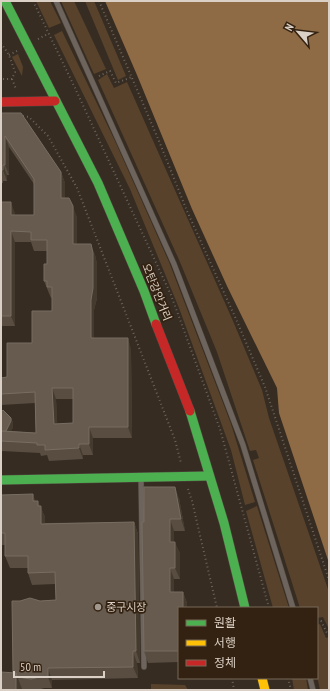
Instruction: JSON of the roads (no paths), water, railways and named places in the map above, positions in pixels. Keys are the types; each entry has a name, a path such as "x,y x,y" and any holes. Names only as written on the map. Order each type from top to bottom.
{"main road":[{"name":"오탄강안거리","path":"5,1 98,183 144,291 194,422 224,523 245,607"},
{"path":"1,102 56,101"},
{"path":"1,480 209,476"},
{"path":"262,679 265,690"}],"lane":[{"path":"56,1 90,80 174,264 243,445 293,607"},
{"path":"141,478 144,667"},
{"path":"310,679 313,690"}],"place":[{"name":"중구시장","path":"98,607"}]}
